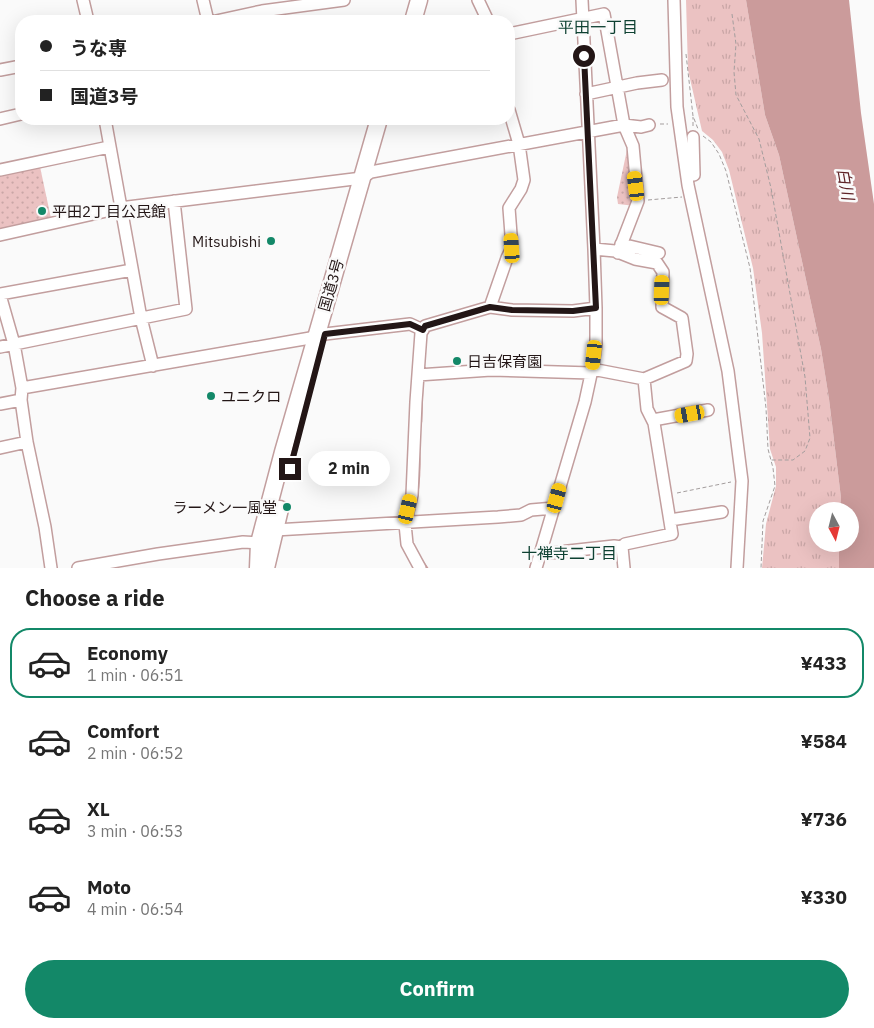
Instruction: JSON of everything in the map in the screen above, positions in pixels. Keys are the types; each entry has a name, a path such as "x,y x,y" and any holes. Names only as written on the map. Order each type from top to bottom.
{"highway":[{"path":"408,15 412,0"},
{"path":"415,15 419,0"},
{"name":"国道3号","path":"258,568 260,543 321,336 366,175 378,125"},
{"name":"国道3号","path":"366,175 384,125"},
{"name":"国道3号","path":"266,568 317,362 321,336"}],"street":[{"path":"84,0 87,15"},
{"path":"203,0 207,15"},
{"path":"233,15 261,5 344,0"},
{"path":"478,0 485,15"},
{"path":"536,568 592,371 596,344 594,249 582,0"},
{"path":"674,0 677,107 690,196 728,371 742,481 737,486 737,568"},
{"path":"515,33 604,14 624,125 632,146 638,201 620,249"},
{"path":"0,70 15,67"},
{"path":"586,94 662,80"},
{"path":"0,119 15,115"},
{"path":"106,125 141,318 152,366"},
{"path":"490,307 512,248 509,208 524,180 519,144 513,125"},
{"path":"0,234 120,208 366,175 624,125 640,127 649,125"},
{"path":"690,196 694,179 692,163 693,136"},
{"path":"0,170 109,147"},
{"path":"0,347 186,309 174,201"},
{"path":"594,249 620,249 659,253"},
{"path":"418,374 490,370 592,371 644,379 686,360 687,354 682,318 662,307 663,272 657,263 635,259 620,249"},
{"path":"52,568 27,442 14,344 0,295 132,270"},
{"path":"420,568 406,544 405,524 412,495 421,333 425,326 490,307 512,310 573,311 596,308"},
{"path":"0,404 22,394 152,366 321,336 410,324 423,330"},
{"path":"541,554 614,546 622,547 625,544 672,534 653,420 647,409 644,379"},
{"path":"653,420 708,410"},
{"path":"0,448 27,442"},
{"path":"737,486 747,481 747,463"},
{"path":"78,568 243,542 260,543 275,530 392,522 405,524 498,518 521,515 531,510 554,508"},
{"path":"670,520 722,512"},
{"path":"622,547 624,568"}],"path":[{"path":"732,14 736,44 734,72 736,95 759,139 771,188 805,377 810,438 805,451 793,460 771,460"},
{"path":"686,55 693,116 700,134 711,142 726,172 750,268 765,399 768,449 774,486 763,521 761,568"},
{"path":"649,125 670,123"},
{"path":"638,201 690,196"},
{"path":"666,496 737,486"}],"green space":[{"path":"686,0 746,0 765,115 779,155 821,349 841,498 841,502 809,502 809,552 839,552 839,568 762,568 766,524 776,486 776,467 770,449 762,333 753,268 729,170 722,152 713,140 702,131 688,70"},
{"path":"628,145 635,206 618,204 617,197"},
{"path":"39,162 52,223 0,235 0,170"}],"water":[{"name":"白川","path":"746,0 849,0 861,113 874,204 874,568 839,568 839,552 859,552 859,502 841,502 829,399 821,349 779,155 765,115"}],"waterway":[{"path":"421,422 422,390"},
{"path":"414,509 419,481 419,452"},
{"path":"422,561 427,568"}],"place":[{"name":"平田2丁目公民館","path":"42,211"},
{"name":"Mitsubishi","path":"271,241"},
{"name":"日吉保育園","path":"457,361"},
{"name":"ユニクロ","path":"211,396"},
{"name":"ラーメン一風堂","path":"287,507"}],"district":[{"name":"平田一丁目","path":"598,27"},
{"name":"十禅寺二丁目","path":"569,553"}],"route":[{"path":"290,469 325,334 410,324 423,330 425,326 490,307 512,310 573,311 596,308 584,56"}]}
